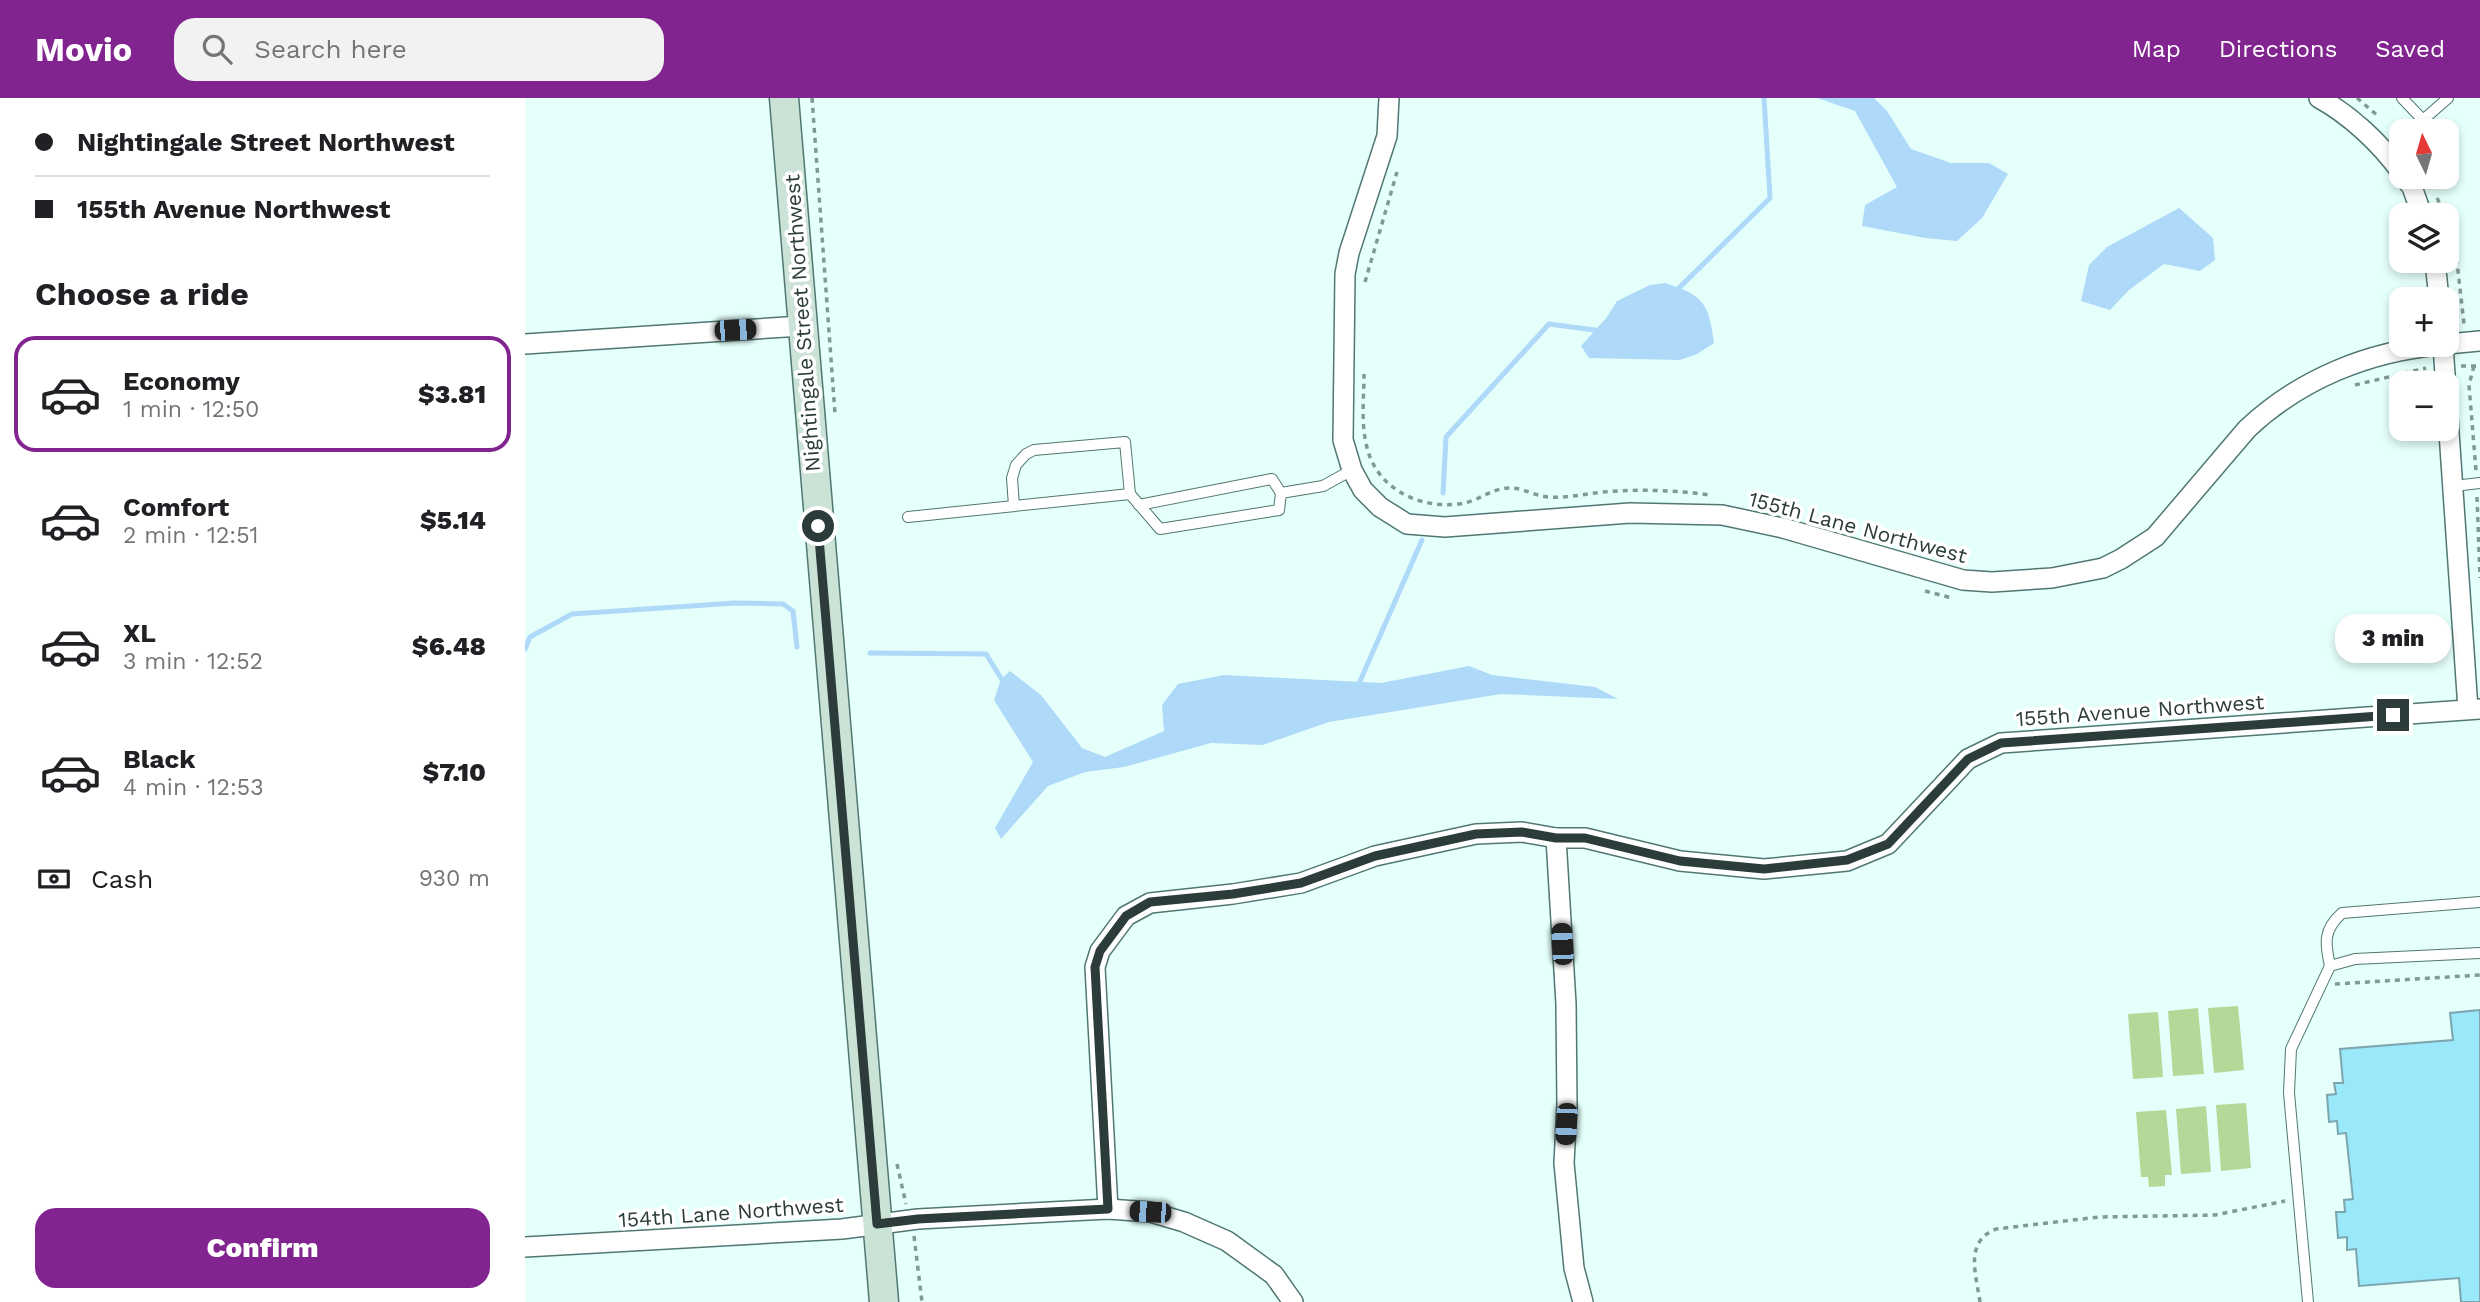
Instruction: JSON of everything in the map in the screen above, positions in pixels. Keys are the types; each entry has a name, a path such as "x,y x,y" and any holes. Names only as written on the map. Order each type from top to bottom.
{"street":[{"name":"Nightingale Street Northwest","path":"784,98 884,1302"},
{"path":"1352,470 1343,440 1345,274 1349,253 1387,136 1389,98"},
{"path":"2319,98 2340,109 2389,145"},
{"path":"525,344 802,326"},
{"name":"155th Lane Northwest","path":"2459,343 2480,341"},
{"name":"155th Lane Northwest","path":"1352,470 1363,490 1380,508 1407,524 1445,527 1630,513 1714,514 1783,528 1963,580 2023,581 2077,574 2121,559 2155,537 2247,429 2279,402 2325,375 2359,361 2389,353"},
{"path":"2444,357 2474,709"},
{"name":"155th Avenue Northwest","path":"1108,1209 1095,967 1100,951 1126,916 1150,902 1233,894 1301,883 1375,856 1476,834 1510,832 1556,838 1585,838 1680,861 1764,869 1847,860 1888,844 1968,759 2001,743 2474,709"},
{"path":"1556,838 1566,1004 1567,1105 1564,1163 1574,1268 1583,1302"},
{"name":"154th Lane Northwest","path":"525,1247 842,1229 918,1219 1108,1209 1150,1212 1184,1222 1227,1241 1275,1275 1293,1302"}],"lane":[{"path":"2402,98 2422,119"},
{"path":"2424,119 2448,98"},
{"path":"1014,506 1011,478 1016,464 1034,450 1125,442 1130,494 1139,505 1160,530 1279,510 1281,493 1272,479 1139,505"},
{"path":"1281,493 1323,486 1352,470"},
{"path":"2454,486 2480,483"},
{"path":"908,517 1130,494"},
{"path":"2308,1302 2289,1093 2291,1048 2330,966 2324,940 2330,924 2341,914 2480,901"},
{"path":"2330,966 2355,959 2480,953"}],"path":[{"path":"1364,289 1375,241 1400,161"},
{"path":"2458,273 2463,317"},
{"path":"1364,365 1364,419 1370,460 1385,481 1400,494 1419,502 1433,505 1476,502 1493,490 1505,488 1521,488 1547,497 1649,490 1711,495"},
{"path":"2476,472 2469,376 2474,366 2480,366"},
{"path":"2349,387 2427,368"},
{"path":"2477,498 2480,578"},
{"path":"1922,589 1954,598"},
{"path":"2321,985 2480,975"},
{"path":"1979,1302 1975,1246 1983,1234 1996,1229 2099,1217 2215,1215 2299,1198"},
{"path":"914,1237 922,1302"}],"green space":[{"path":"2238,1006 2244,1070 2214,1073 2208,1008"},
{"path":"2198,1008 2204,1074 2173,1076 2168,1011"},
{"path":"2158,1012 2163,1077 2133,1079 2128,1014"},
{"path":"2246,1103 2251,1168 2221,1171 2216,1105"},
{"path":"2206,1106 2211,1172 2181,1174 2176,1109"},
{"path":"2166,1110 2172,1175 2165,1175 2165,1186 2149,1187 2148,1177 2141,1177 2136,1112"}],"water":[{"path":"1817,98 1874,98 1887,111 1911,149 1951,163 1989,163 2008,174 1982,218 1957,241 1862,226 1865,205 1897,187 1855,111"},
{"path":"2179,208 2213,238 2215,260 2200,271 2164,264 2129,290 2110,310 2081,301 2089,265 2107,247"},
{"path":"1665,283 1688,292 1702,302 1710,318 1714,343 1697,354 1680,360 1589,358 1581,346 1607,317 1617,301 1650,285"},
{"path":"1469,666 1492,675 1595,687 1618,699 1501,694 1329,722 1263,745 1211,743 1124,767 1085,772 1048,786 1001,839 995,828 1033,762 994,700 1001,679 1010,671 1041,695 1082,748 1105,757 1164,731 1162,705 1178,684 1224,675 1381,683"}],"building":[{"path":"2480,1010 2480,1302 2461,1302 2459,1278 2359,1286 2356,1249 2347,1250 2347,1237 2338,1238 2336,1212 2345,1212 2344,1200 2353,1199 2346,1133 2338,1134 2337,1121 2329,1122 2327,1095 2336,1094 2334,1083 2343,1083 2340,1049 2453,1040 2450,1013"}],"waterway":[{"path":"1677,290 1770,198 1764,98"},
{"path":"1443,493 1446,437 1549,324 1602,331"},
{"path":"1357,688 1422,540"},
{"path":"525,649 530,637 572,614 735,603 783,604 793,611 797,647"},
{"path":"870,653 986,654 1004,683"}],"route":[{"path":"818,526 877,1224 918,1219 1108,1209 1095,967 1100,951 1126,916 1150,902 1233,894 1301,883 1375,856 1476,834 1522,832 1556,838 1585,838 1680,861 1764,869 1847,860 1888,844 1968,759 2001,743 2393,715"}]}
